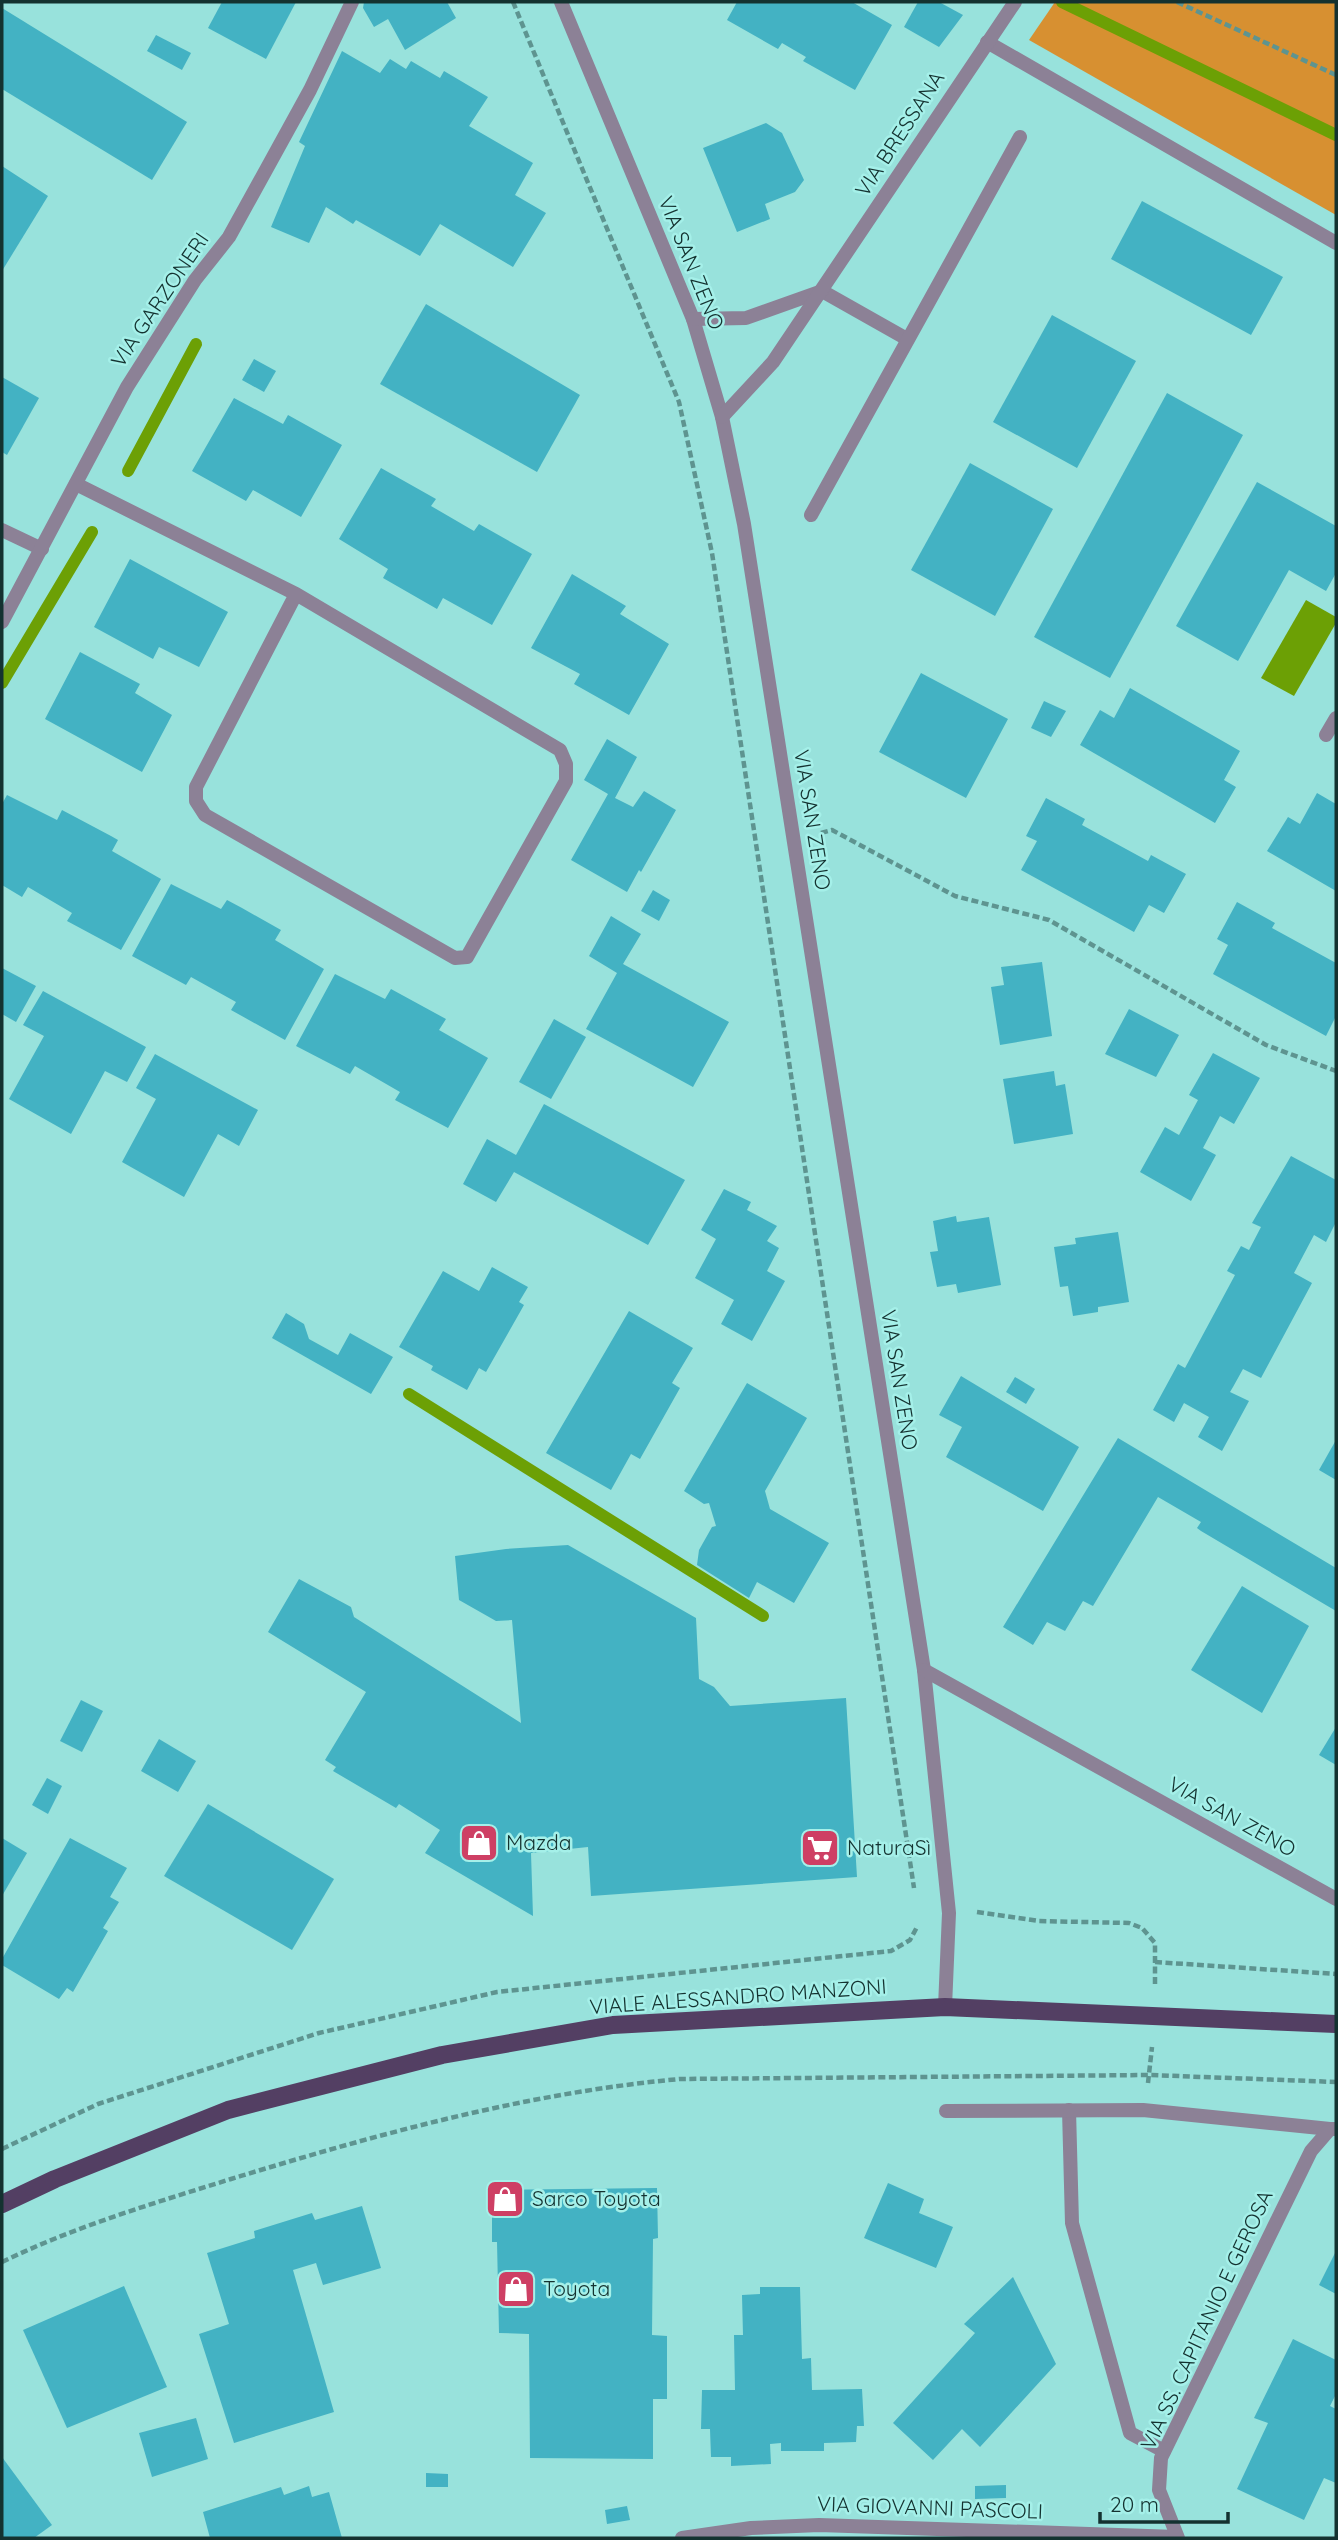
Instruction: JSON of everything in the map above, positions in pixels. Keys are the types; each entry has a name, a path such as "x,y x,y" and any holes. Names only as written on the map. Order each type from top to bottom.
{"main road":[{"name":"VIALE ALESSANDRO MANZONI","path":"2,2203 228,2110 442,2055 614,2025 945,2007 1336,2024"}],"street":[{"name":"VIA GARZONERI","path":"2,622 127,387 195,280 229,237 310,90 352,2"},
{"name":"VIA SAN ZENO","path":"561,2 693,319 722,416 744,524 924,1670 949,1913 945,2007"},
{"name":"VIA BRESSANA","path":"722,416 773,362 1015,2"},
{"path":"987,42 1336,243"},
{"path":"811,515 1020,137"},
{"path":"693,319 746,317 822,291 908,339"},
{"path":"76,484 296,594 560,750 566,764 566,781 467,957 455,958 205,815 196,801 196,787 296,594"},
{"path":"2,530 42,549"},
{"path":"1326,736 1336,718"},
{"name":"VIA SAN ZENO","path":"924,1670 1336,1899"},
{"path":"1069,2110 1072,2222 1108,2355 1130,2433 1164,2451"},
{"path":"946,2111 1143,2110 1333,2129"},
{"name":"VIA SS. CAPITANIO E GEROSA","path":"1177,2538 1159,2490 1161,2458 1311,2151 1333,2129"},
{"name":"VIA GIOVANNI PASCOLI","path":"682,2538 751,2528 819,2525 1177,2538"}],"path":[{"path":"1177,2 1336,75"},
{"path":"757,848 832,830 956,896 1049,920 1266,1045 1336,1071"},
{"path":"1155,1962 1336,1974"},
{"path":"2,2262 23,2251 151,2204 315,2153 455,2116 527,2100 619,2085 680,2079 1150,2075 1336,2082"}],"shaded area":[{"path":"1055,2 1336,2 1336,215 1029,40"},
{"path":"1306,600 1336,617 1336,623 1294,696 1261,678"}],"building":[{"path":"222,2 296,2 266,59 208,28"},
{"path":"364,2 447,2 456,18 405,50 388,19 374,27 363,8"},
{"path":"737,2 852,2 892,25 855,90 803,61 806,57 782,43 778,49 727,20"},
{"path":"918,2 939,2 963,15 939,47 904,27"},
{"path":"2,8 187,122 152,180 2,89"},
{"path":"156,35 191,53 182,70 147,51"},
{"path":"342,51 380,73 390,59 406,69 411,61 440,78 444,71 488,97 469,126 533,163 515,195 546,213 513,267 440,224 420,256 356,220 353,224 326,207 309,243 271,227 305,146 299,142"},
{"path":"766,123 782,133 804,180 795,192 765,204 770,219 737,232 703,148"},
{"path":"2,166 48,196 2,271"},
{"path":"1142,201 1283,277 1251,335 1111,259"},
{"path":"426,304 580,395 537,472 380,384"},
{"path":"1052,315 1136,361 1077,468 993,422"},
{"path":"254,359 276,371 264,392 242,380"},
{"path":"2,377 39,398 7,455 2,452"},
{"path":"1167,393 1243,435 1110,678 1034,637"},
{"path":"234,398 283,424 288,415 342,445 301,517 253,490 246,501 192,471"},
{"path":"970,463 1053,509 995,616 911,570"},
{"path":"381,468 436,499 431,506 474,531 479,524 532,554 492,625 443,598 437,609 383,578 388,569 339,539"},
{"path":"1257,482 1336,526 1336,573 1326,591 1289,570 1238,661 1176,626"},
{"path":"130,559 228,612 199,667 159,647 153,659 94,627"},
{"path":"572,574 626,606 620,614 669,644 629,715 574,684 580,674 531,648"},
{"path":"80,652 140,684 135,693 172,715 142,772 45,719"},
{"path":"921,673 1008,719 966,798 879,752"},
{"path":"1130,688 1240,751 1224,780 1236,787 1215,823 1080,745 1100,710 1114,718"},
{"path":"1044,701 1066,711 1051,737 1031,728"},
{"path":"607,739 637,757 615,798 633,807 644,791 676,810 627,892 571,860 608,794 584,780"},
{"path":"1317,793 1336,804 1336,891 1267,851 1288,817 1300,824"},
{"path":"7,795 57,820 62,810 111,836 118,840 112,851 161,879 121,950 67,921 72,913 28,887 22,897 2,885 2,804"},
{"path":"1046,798 1085,819 1082,825 1148,861 1151,855 1186,874 1164,913 1149,905 1134,932 1021,870 1037,841 1026,836"},
{"path":"171,884 221,909 227,900 242,908 281,930 275,940 324,969 285,1040 231,1010 236,1002 191,977 186,985 132,956"},
{"path":"653,890 670,900 659,921 641,911"},
{"path":"1237,902 1275,923 1272,928 1336,963 1336,1016 1326,1036 1213,974 1228,945 1217,939"},
{"path":"611,916 641,934 623,964 729,1022 693,1087 586,1029 617,973 589,956"},
{"path":"1042,962 1052,1036 1000,1045 991,987 1004,985 1001,967"},
{"path":"2,968 36,986 16,1022 2,1014"},
{"path":"335,974 385,999 391,989 446,1019 439,1030 488,1058 448,1128 395,1100 400,1092 355,1066 350,1074 296,1046"},
{"path":"43,991 146,1047 127,1082 105,1071 71,1134 9,1099 44,1036 23,1025"},
{"path":"1129,1009 1179,1035 1156,1077 1105,1054"},
{"path":"554,1019 586,1037 551,1099 519,1082"},
{"path":"1213,1053 1260,1078 1234,1124 1220,1116 1203,1148 1216,1155 1191,1201 1140,1172 1165,1127 1179,1135 1198,1100 1189,1095"},
{"path":"155,1054 258,1110 239,1146 218,1134 184,1197 122,1162 156,1099 136,1088"},
{"path":"1054,1071 1056,1086 1065,1084 1073,1134 1014,1144 1003,1079"},
{"path":"544,1104 685,1180 648,1245 514,1172 496,1202 463,1184 487,1139 516,1155"},
{"path":"1291,1156 1336,1180 1336,1222 1326,1242 1314,1235 1294,1273 1312,1283 1261,1378 1243,1369 1230,1392 1249,1401 1222,1451 1198,1437 1209,1417 1184,1403 1174,1422 1153,1410 1178,1364 1185,1368 1235,1275 1227,1271 1241,1246 1249,1250 1261,1227 1252,1223"},
{"path":"724,1189 751,1202 747,1210 777,1226 767,1241 779,1248 767,1271 785,1281 752,1341 721,1324 734,1300 695,1278 716,1239 701,1230"},
{"path":"956,1216 957,1222 989,1217 1001,1285 958,1293 956,1284 937,1287 930,1252 938,1251 933,1221"},
{"path":"1118,1232 1129,1302 1098,1307 1098,1312 1073,1316 1068,1286 1060,1287 1054,1247 1076,1244 1075,1238"},
{"path":"492,1267 528,1287 519,1302 524,1305 486,1372 479,1368 467,1390 431,1370 433,1366 399,1347 443,1271 479,1291"},
{"path":"629,1311 693,1348 672,1383 680,1388 640,1459 631,1454 611,1490 546,1453"},
{"path":"286,1313 304,1324 309,1339 338,1355 350,1333 393,1357 371,1394 272,1338"},
{"path":"961,1376 1079,1447 1043,1511 946,1457 962,1427 939,1415"},
{"path":"1015,1377 1035,1389 1026,1404 1006,1392"},
{"path":"747,1383 807,1418 765,1491 770,1509 829,1543 794,1603 757,1582 749,1598 697,1565 699,1550 712,1527 716,1526 709,1503 704,1504 684,1491"},
{"path":"1118,1438 1336,1568 1336,1611 1201,1531 1197,1528 1201,1522 1158,1497 1093,1606 1083,1601 1065,1631 1047,1622 1033,1645 1003,1627"},
{"path":"1336,1440 1336,1480 1319,1470"},
{"path":"568,1545 696,1618 699,1679 714,1687 730,1706 846,1698 857,1877 591,1896 588,1847 531,1853 533,1916 425,1853 440,1830 399,1804 396,1808 333,1771 336,1767 325,1760 366,1692 268,1632 299,1579 351,1607 354,1617 521,1723 512,1620 496,1621 459,1600 455,1556"},
{"path":"1242,1586 1309,1626 1262,1713 1191,1670"},
{"path":"81,1700 103,1711 82,1752 60,1741"},
{"path":"1336,1727 1336,1765 1319,1755"},
{"path":"159,1739 196,1761 178,1792 141,1771"},
{"path":"47,1778 62,1786 48,1814 32,1805"},
{"path":"208,1804 334,1879 292,1950 164,1876"},
{"path":"2,1838 27,1853 2,1896"},
{"path":"70,1838 127,1868 110,1897 119,1902 103,1928 108,1931 73,1992 67,1988 59,1999 2,1965 2,1959"},
{"path":"888,2183 924,2199 919,2213 953,2227 936,2268 864,2238"},
{"path":"657,2188 658,2238 653,2239 652,2335 667,2336 667,2399 653,2399 653,2459 530,2458 529,2334 499,2333 497,2242 492,2242 492,2190"},
{"path":"362,2206 381,2268 323,2285 316,2263 293,2270 334,2412 234,2443 199,2334 229,2324 207,2253 255,2238 254,2231 312,2213 315,2220"},
{"path":"1336,2251 1336,2294 1319,2285"},
{"path":"1013,2277 1056,2364 980,2447 962,2429 933,2460 893,2423 975,2333 964,2324"},
{"path":"124,2286 167,2387 67,2428 23,2330"},
{"path":"760,2287 800,2287 802,2359 811,2358 812,2390 862,2389 864,2426 857,2426 856,2442 824,2443 824,2451 781,2451 781,2443 770,2444 771,2464 731,2466 731,2457 711,2457 710,2429 701,2429 702,2390 735,2390 734,2335 743,2335 742,2295 760,2294"},
{"path":"1293,2339 1336,2360 1336,2394 1330,2406 1336,2409 1336,2483 1324,2478 1304,2520 1237,2489 1268,2423 1254,2418"},
{"path":"196,2418 208,2459 152,2477 139,2433"},
{"path":"2,2457 52,2525 34,2538 2,2538"},
{"path":"426,2473 448,2474 448,2487 426,2487"},
{"path":"1006,2485 1006,2498 975,2499 975,2486"},
{"path":"309,2486 312,2497 329,2492 342,2538 210,2538 203,2512 281,2487 284,2495"},
{"path":"627,2506 630,2520 607,2524 605,2510"}],"waterway":[{"path":"1062,2 1336,135"},
{"path":"128,471 196,344"},
{"path":"2,683 92,532"},
{"path":"409,1394 763,1616"}],"place":[{"name":"Mazda","path":"479,1843"},
{"name":"NaturaSì","path":"820,1848"},
{"name":"Sarco Toyota","path":"505,2199"},
{"name":"Toyota","path":"516,2289"}]}
